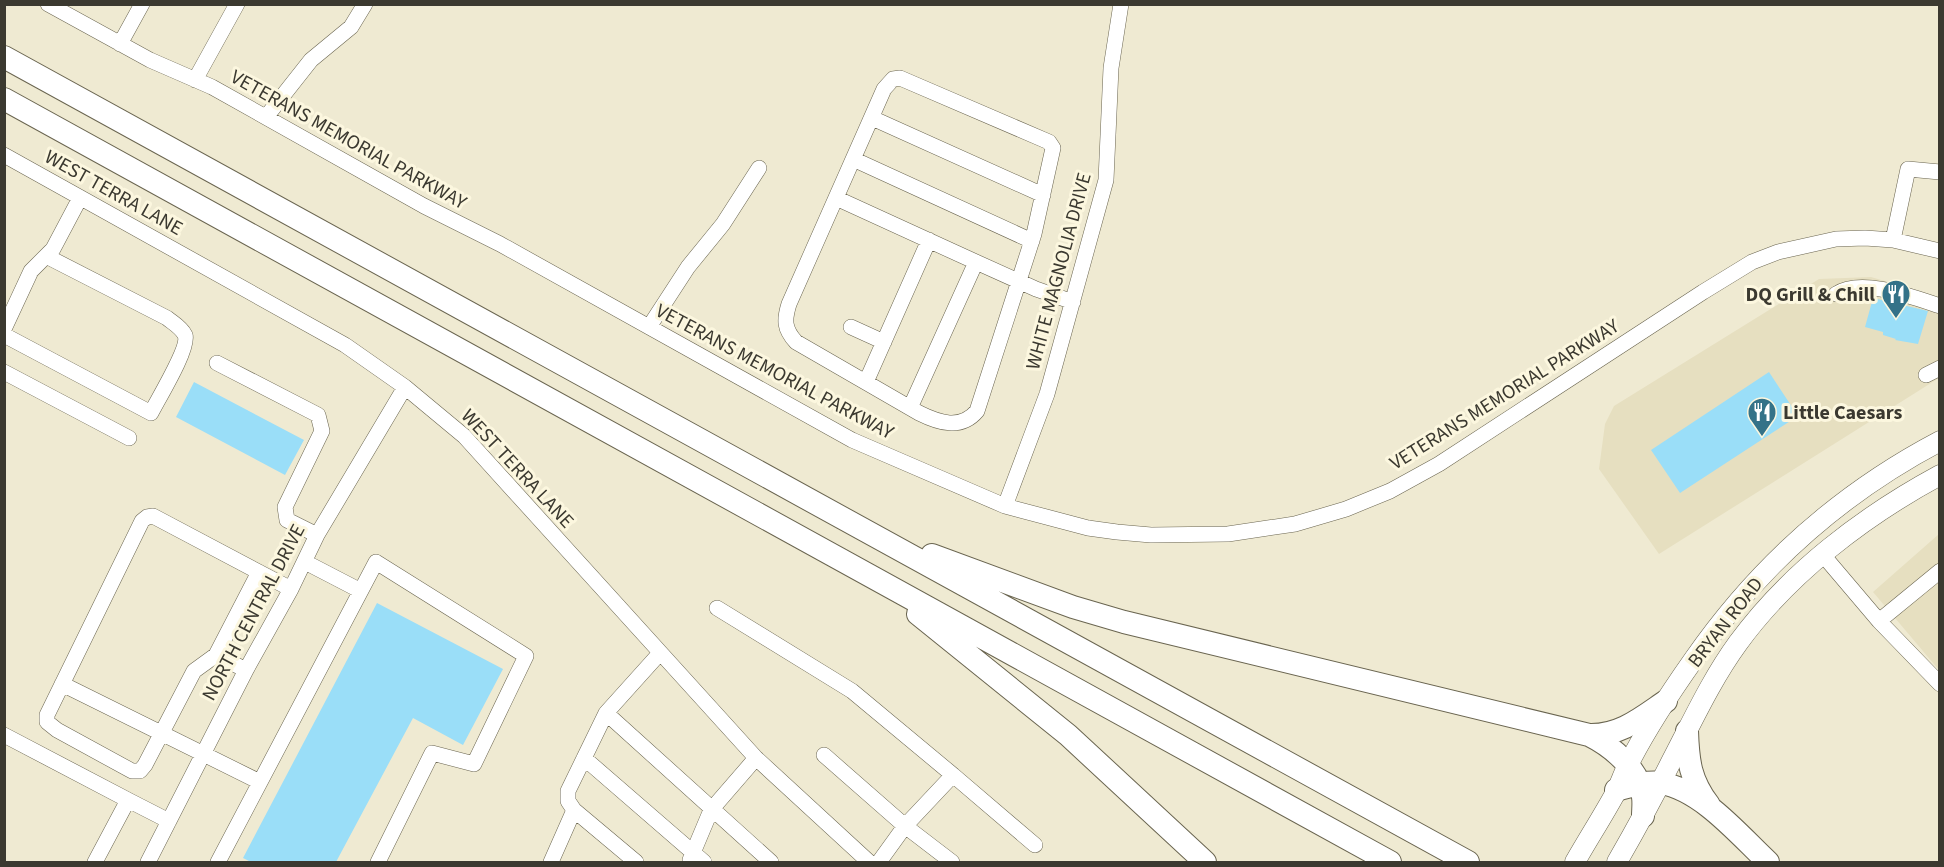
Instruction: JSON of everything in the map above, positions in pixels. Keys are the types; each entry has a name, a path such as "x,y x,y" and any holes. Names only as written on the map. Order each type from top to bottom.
{"highway":[{"path":"4,57 1468,862"},
{"path":"4,99 1390,862"},
{"path":"876,537 978,570 1073,607 1124,622 1589,735 1605,736 1623,729 1666,701"},
{"path":"844,561 931,624 1068,735 1205,862"},
{"path":"1687,731 1688,761 1692,777 1711,809"},
{"path":"1589,735 1605,743 1642,777 1692,796 1711,809 1767,862"},
{"path":"1616,790 1642,777"},
{"path":"1642,777 1643,816"}],"main road":[{"name":"BRYAN ROAD","path":"1642,777 1666,701 1712,634 1749,590 1781,556 1854,493 1901,462 1940,441"},
{"name":"BRYAN ROAD","path":"1642,777 1687,731 1708,691 1738,644 1774,600 1822,555 1884,508 1940,475"},
{"path":"1577,859 1616,790"},
{"path":"1617,862 1643,816"}],"street":[{"name":"VETERANS MEMORIAL PARKWAY","path":"48,4 150,60 212,87 852,440 1005,506 1088,528 1151,535 1228,534 1274,528 1321,517 1390,491 1439,464 1752,262 1778,252 1836,239 1893,240 1940,251"},
{"path":"120,44 142,4"},
{"path":"195,80 237,4"},
{"path":"266,117 311,60 351,27 365,4"},
{"name":"WHITE MAGNOLIA DRIVE","path":"1005,506 1047,393 1106,180 1111,68 1121,4"},
{"path":"900,78 1049,142 1053,148 1032,241 977,411 972,418 957,424 930,418 795,342 789,334 785,318 789,304 841,201 854,159 884,89 893,80 900,78"},
{"path":"872,118 1043,195"},
{"name":"WEST TERRA LANE","path":"4,155 345,345 405,387 464,436 756,758 869,862"},
{"path":"854,159 1032,241"},
{"path":"649,327 688,267 723,224 759,168"},
{"path":"1893,240 1908,169 1940,172"},
{"path":"4,329 31,272 53,249 80,198"},
{"path":"841,201 927,243 1073,302"},
{"path":"866,382 927,243"},
{"path":"4,334 151,413 156,404 185,348 186,336 167,318 46,256"},
{"path":"910,408 975,262"},
{"path":"1836,294 1842,289 1862,287 1896,292 1940,306"},
{"path":"851,327 884,342"},
{"path":"217,363 318,415 322,431 285,507 287,520 317,535"},
{"path":"4,372 129,438"},
{"name":"NORTH CENTRAL DRIVE","path":"148,862 317,535 405,387"},
{"path":"259,572 216,655 194,671 140,771 132,771 47,723 47,715 141,521 147,517 153,516 259,572 291,589"},
{"path":"1822,555 1879,621 1938,678"},
{"path":"305,562 359,590"},
{"path":"218,862 359,590 376,562 526,656 474,764 432,753 378,862"},
{"path":"1879,621 1940,571"},
{"path":"717,608 852,692 1035,845"},
{"path":"636,862 574,810 568,801 568,791 606,713 660,653"},
{"path":"216,655 246,670"},
{"path":"62,684 260,782"},
{"path":"606,713 771,862"},
{"path":"4,735 169,821"},
{"path":"824,755 905,826 952,862"},
{"path":"584,758 695,859 711,810 756,758"},
{"path":"879,862 905,826 953,775"},
{"path":"95,862 128,800"},
{"path":"551,862 574,810"}],"shaded area":[{"path":"1871,277 1939,297 1939,378 1659,554 1599,469 1605,424 1614,406 1819,279"},
{"path":"1939,534 1939,670 1873,592"}],"building":[{"name":"DQ Grill & Chill","path":"1873,298 1928,311 1918,344 1895,340 1883,335 1883,332 1865,327"},
{"path":"1769,372 1798,416 1680,493 1651,450"},
{"path":"194,382 304,440 285,475 176,417"},
{"path":"377,603 503,669 463,745 413,718 336,862 251,862 243,858"}],"place":[{"name":"DQ Grill & Chill","path":"1896,320"},
{"name":"Little Caesars","path":"1762,438"}]}
